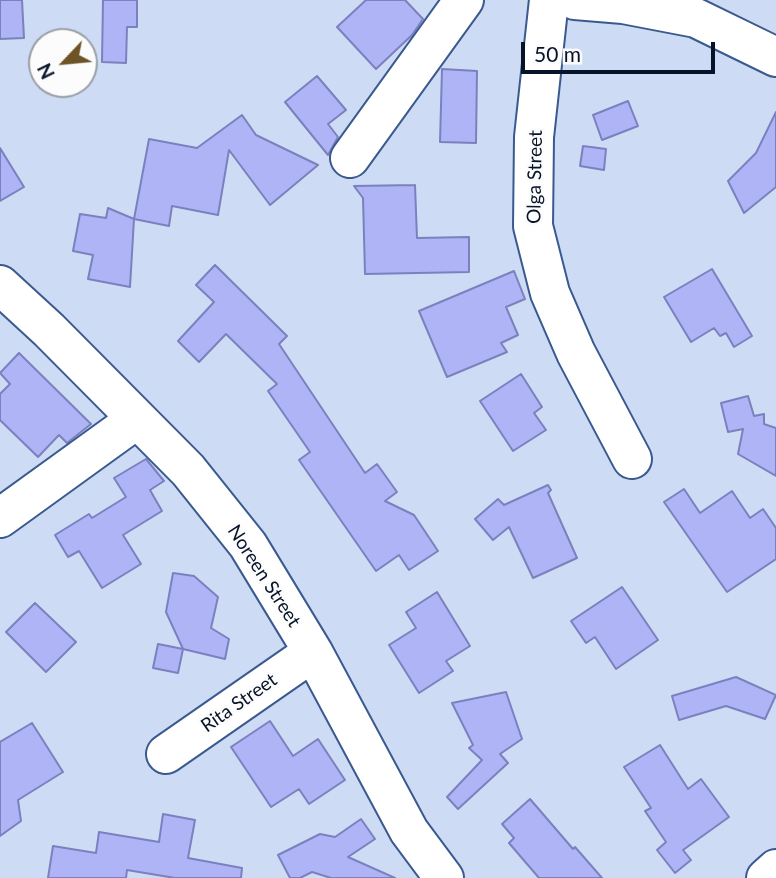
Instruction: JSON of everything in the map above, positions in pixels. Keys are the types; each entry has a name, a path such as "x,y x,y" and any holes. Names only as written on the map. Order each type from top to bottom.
{"street":[{"path":"350,158 464,0"},
{"name":"Olga Street","path":"549,0 534,137 533,226 550,293 576,353 632,459"},
{"path":"575,0 623,4 696,19 776,57"},
{"name":"Noreen Street","path":"0,285 49,330 188,470 248,545 313,652 410,831 444,878"},
{"path":"0,518 137,419"},
{"name":"Rita Street","path":"166,754 313,652"},
{"path":"766,878 776,869"}],"building":[{"path":"0,0 22,0 24,38 0,39"},
{"path":"103,0 137,0 137,27 127,27 126,63 102,62"},
{"path":"366,0 405,0 423,19 412,35 376,69 337,27"},
{"path":"442,69 477,71 476,143 440,142"},
{"path":"317,76 346,110 328,124 338,137 328,155 285,102"},
{"path":"628,101 638,126 602,140 593,115"},
{"path":"776,112 776,187 744,213 728,181 756,153"},
{"path":"242,115 256,135 318,165 270,205 229,150 218,215 172,206 169,226 134,219 149,139 197,148"},
{"path":"583,146 606,149 604,170 580,166"},
{"path":"0,148 24,187 0,201"},
{"path":"415,185 417,238 469,237 469,272 365,274 363,198 354,186"},
{"path":"108,208 134,219 130,287 88,279 93,255 73,251 80,214 106,218"},
{"path":"215,265 287,336 279,344 365,473 377,464 397,492 385,501 414,515 438,551 409,570 399,555 376,571 299,460 310,452 268,391 277,384 226,334 199,362 178,341 214,302 196,285"},
{"path":"712,269 752,336 734,347 726,333 720,336 714,328 691,342 664,297"},
{"path":"514,271 525,299 506,307 518,335 501,343 507,352 447,377 419,311"},
{"path":"19,353 91,424 67,443 59,435 38,457 0,420 0,394 10,384 0,373"},
{"path":"521,374 542,407 534,413 546,430 513,451 480,401"},
{"path":"748,396 754,416 764,414 764,424 776,428 776,476 738,454 743,429 728,432 721,403"},
{"path":"146,459 164,481 150,490 162,511 123,535 141,564 102,588 79,551 68,557 55,535 89,514 92,518 126,497 114,478"},
{"path":"548,485 551,490 548,493 577,558 533,578 509,527 493,540 475,519 498,499 504,505"},
{"path":"684,489 700,513 732,491 750,518 763,509 776,528 776,559 727,592 664,502"},
{"path":"173,573 194,576 218,597 211,628 229,639 225,659 183,649 166,612"},
{"path":"622,587 658,640 616,669 595,637 586,643 571,621"},
{"path":"437,592 470,646 446,661 453,671 419,693 389,645 416,628 406,612"},
{"path":"35,603 76,642 46,672 6,632"},
{"path":"158,644 183,649 178,673 153,668"},
{"path":"736,677 776,695 765,719 726,706 679,720 672,696"},
{"path":"506,692 522,739 500,754 508,763 458,809 447,797 482,760 469,748 473,745 452,703"},
{"path":"270,721 293,756 318,739 345,780 309,804 299,789 271,807 231,747"},
{"path":"32,723 63,772 18,800 21,821 0,836 0,742"},
{"path":"660,745 688,789 701,779 729,817 683,850 691,860 675,873 657,850 666,842 645,811 651,808 624,767"},
{"path":"530,799 602,878 539,878 509,843 514,838 502,824"},
{"path":"163,814 195,820 188,858 242,868 241,878 175,878 127,870 126,878 48,878 53,846 96,853 99,832 159,842"},
{"path":"361,819 375,839 348,857 395,878 331,878 312,872 300,878 290,878 278,855 320,834 335,837"}]}
